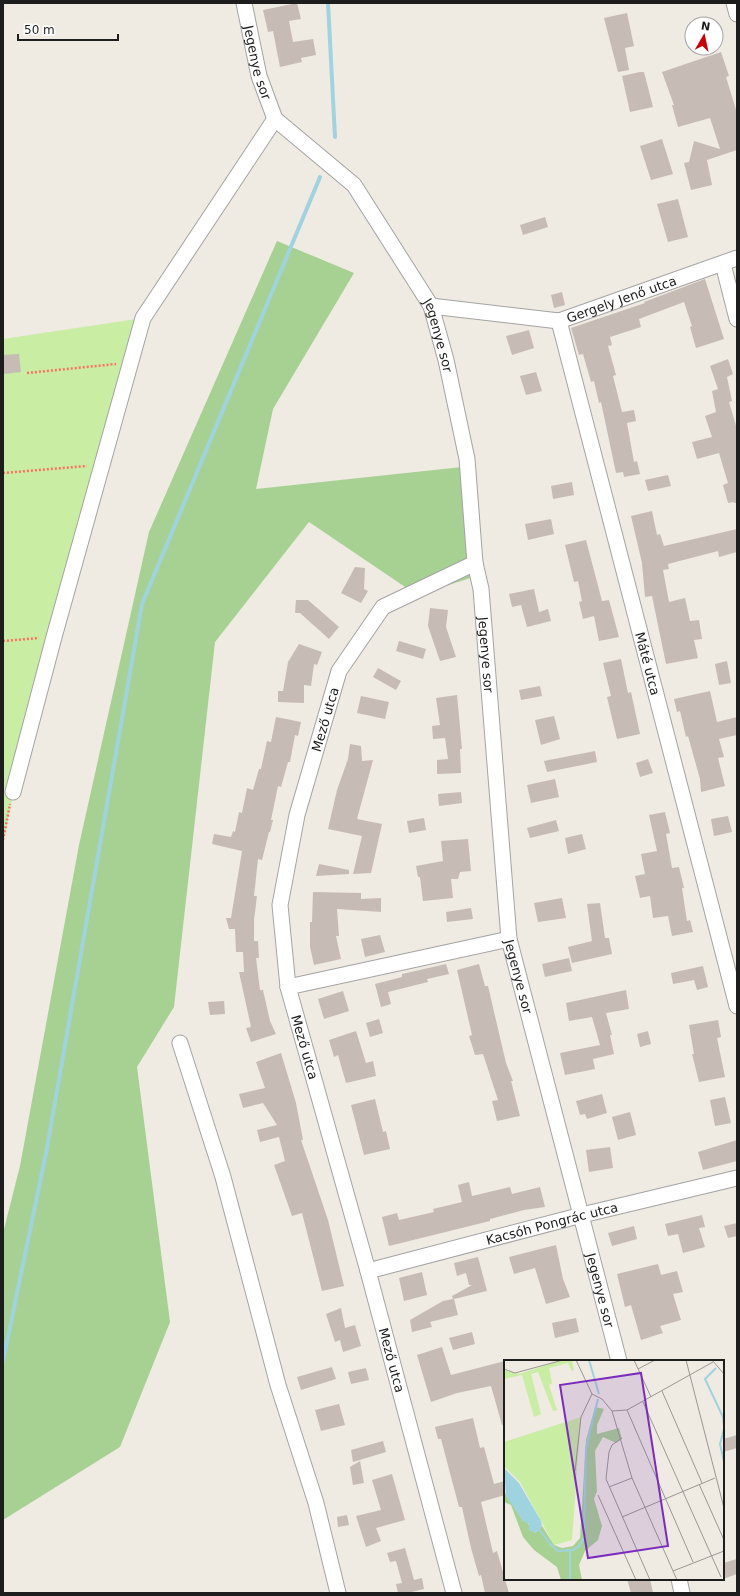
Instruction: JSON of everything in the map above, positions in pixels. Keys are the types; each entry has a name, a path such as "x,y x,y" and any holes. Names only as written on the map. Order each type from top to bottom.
{"street":[{"name":"Jegenye sor","path":"244,3 259,76 275,120 354,185 431,306 446,360 467,459 474,563 481,589 508,939 582,1215 619,1360"},
{"path":"734,3 737,14"},
{"path":"13,792 142,318 275,120"},
{"name":"Gergely Jenő utca","path":"431,306 560,321 737,258"},
{"path":"723,264 737,319"},
{"name":"Máté utca","path":"560,321 737,1006"},
{"name":"Mező utca","path":"454,1593 368,1271 288,988 280,905 297,816 339,671 383,607 474,563"},
{"path":"288,988 508,939"},
{"path":"180,1043 223,1177 278,1385 316,1503 338,1593"},
{"name":"Kacsóh Pongrác utca","path":"368,1271 582,1215 737,1178"},
{"path":"678,1580 682,1593"}],"path":[{"path":"27,373 130,362"},
{"path":"3,473 102,465"},
{"path":"3,641 54,637"},
{"path":"3,840 13,792"}],"green space":[{"path":"277,241 354,273 273,409 256,489 462,467 480,575 417,595 309,522 215,642 174,1007 137,1067 170,1322 120,1447 3,1520 3,1233 20,1166 79,845 149,532"},
{"path":"143,318 13,792 3,845 3,339"}],"building":[{"path":"297,3 301,19 289,21 293,42 313,39 316,55 301,58 302,62 280,67 273,31 268,32 263,10"},
{"path":"627,13 634,46 625,48 629,70 618,72 604,18"},
{"path":"709,56 722,56 729,76 726,77 737,113 737,150 707,160 712,185 691,190 684,163 689,162 694,141 720,149 710,118 678,127 672,105 674,105 662,72"},
{"path":"644,72 653,107 630,112 622,76"},
{"path":"662,139 673,174 651,180 640,146"},
{"path":"678,199 688,237 668,242 657,204"},
{"path":"545,217 548,227 523,235 520,225"},
{"path":"705,279 724,339 696,348 690,327 692,326 684,302 639,319 641,327 610,337 612,345 608,346 616,375 613,376 622,412 634,410 636,421 627,423 634,462 637,461 640,474 624,477 623,472 616,473 601,402 599,403 594,381 591,382 583,354 579,355 571,328 645,303 644,302"},
{"path":"562,292 565,305 554,308 551,295"},
{"path":"529,330 534,348 512,355 506,336"},
{"path":"19,354 21,372 3,374 3,355"},
{"path":"728,359 733,374 727,377 732,401 729,402 737,429 737,503 728,503 723,485 728,483 719,453 697,459 692,442 712,437 705,416 716,412 712,391 718,389 710,366"},
{"path":"536,372 542,391 526,395 520,376"},
{"path":"668,475 671,486 648,491 645,480"},
{"path":"572,482 574,495 553,499 551,486"},
{"path":"652,511 657,535 660,534 664,546 737,529 737,552 719,557 718,551 668,564 669,569 663,570 669,602 685,598 690,621 699,620 702,639 694,640 698,658 666,664 652,596 645,597 642,563 631,516"},
{"path":"551,519 554,534 528,540 525,524"},
{"path":"586,540 602,601 609,600 619,637 599,641 594,616 583,619 579,602 582,601 578,581 574,582 565,545"},
{"path":"355,567 365,568 364,589 368,591 361,603 341,593"},
{"path":"534,589 539,612 548,609 551,621 527,627 521,605 512,607 509,594"},
{"path":"296,600 308,600 339,627 329,639 300,613 295,613"},
{"path":"430,608 448,610 446,627 456,657 440,661 428,626"},
{"path":"399,641 426,649 423,659 396,651"},
{"path":"299,644 322,652 317,665 314,664 311,686 304,685 304,703 278,702 278,691 283,691 288,662"},
{"path":"621,659 628,693 631,692 640,734 617,739 607,697 611,696 603,663"},
{"path":"727,661 731,683 719,685 715,664"},
{"path":"378,668 401,681 396,690 373,677"},
{"path":"540,686 542,696 521,700 519,690"},
{"path":"710,691 717,722 737,717 737,735 719,739 724,757 718,758 725,786 701,792 700,779 688,736 686,737 680,711 677,712 674,699"},
{"path":"457,695 462,749 460,749 461,773 437,774 437,760 448,759 445,738 433,739 432,726 440,725 436,698"},
{"path":"361,696 389,702 385,719 357,713"},
{"path":"554,716 560,739 541,745 535,720"},
{"path":"276,717 301,722 298,736 295,735 290,762 288,762 281,787 278,786 271,820 273,820 262,860 258,859 254,896 257,896 254,920 254,941 258,941 259,958 256,958 260,990 263,990 270,1021 276,1034 251,1042 246,1028 251,1027 239,972 244,972 243,952 236,952 235,929 229,929 226,918 231,918 242,851 212,844 214,834 231,837 233,831 235,832 239,812 242,813 247,788 253,790 259,769 261,769 267,741 271,742"},
{"path":"350,744 361,746 362,761 373,760 357,819 382,824 371,873 353,874 362,836 328,829 337,790 348,759"},
{"path":"595,751 597,762 547,772 544,761"},
{"path":"648,759 653,773 640,777 636,763"},
{"path":"555,779 559,797 531,803 527,785"},
{"path":"461,792 462,803 439,806 438,794"},
{"path":"665,812 670,833 666,834 672,868 679,867 684,888 682,888 687,921 690,920 693,932 672,936 668,916 653,918 650,896 640,898 635,876 645,874 641,854 657,851 649,815"},
{"path":"728,816 732,832 714,836 711,819"},
{"path":"424,818 426,830 409,833 407,821"},
{"path":"556,820 559,831 530,838 527,828"},
{"path":"582,834 586,849 568,854 565,838"},
{"path":"468,839 471,871 460,872 458,879 451,879 453,898 423,901 420,877 418,877 416,866 443,861 441,841"},
{"path":"319,864 349,870 349,874 316,876"},
{"path":"313,892 361,893 361,899 381,898 381,912 337,909 339,936 336,936 341,959 314,965 310,947 310,922 312,922"},
{"path":"562,898 566,918 538,922 534,903"},
{"path":"600,903 605,938 609,938 612,954 572,963 568,947 592,941 587,904"},
{"path":"471,908 473,919 447,922 446,912"},
{"path":"380,935 385,952 365,957 361,939"},
{"path":"569,958 572,971 545,977 542,964"},
{"path":"446,964 449,974 427,979 428,982 388,992 391,1004 381,1007 375,984 402,977 402,974"},
{"path":"479,964 485,986 488,986 506,1063 513,1081 511,1081 520,1116 497,1121 492,1101 498,1100 483,1054 475,1055 469,1036 472,1035 457,970"},
{"path":"703,966 708,987 697,990 694,980 673,984 671,973"},
{"path":"626,990 629,1009 606,1013 612,1035 610,1035 614,1054 593,1059 595,1069 565,1075 560,1053 600,1045 592,1017 569,1021 566,1003"},
{"path":"343,991 349,1011 324,1019 318,999"},
{"path":"224,1001 225,1014 210,1015 208,1002"},
{"path":"379,1019 383,1033 370,1037 366,1023"},
{"path":"718,1020 721,1037 717,1038 725,1077 699,1082 692,1054 694,1054 689,1025"},
{"path":"356,1031 366,1063 373,1061 376,1076 346,1083 338,1055 334,1057 329,1040"},
{"path":"648,1031 651,1044 640,1047 637,1034"},
{"path":"281,1053 296,1103 303,1140 301,1140 328,1220 344,1286 322,1291 302,1213 292,1216 274,1165 285,1161 279,1137 260,1142 257,1130 277,1125 263,1103 243,1108 239,1094 265,1088 256,1062"},
{"path":"602,1094 607,1113 587,1119 585,1114 580,1115 576,1101"},
{"path":"725,1097 731,1123 715,1126 710,1100"},
{"path":"375,1099 383,1132 386,1131 390,1149 364,1155 351,1105"},
{"path":"630,1112 636,1135 618,1140 612,1117"},
{"path":"737,1140 737,1161 703,1170 698,1152"},
{"path":"610,1147 613,1168 589,1172 586,1150"},
{"path":"469,1182 472,1196 510,1187 512,1194 540,1187 545,1207 524,1210 490,1219 490,1221 389,1246 382,1217 397,1213 399,1220 434,1212 433,1209 462,1202 458,1185"},
{"path":"702,1215 705,1227 699,1228 705,1247 683,1253 678,1234 668,1236 665,1224"},
{"path":"737,1223 737,1236 728,1238 724,1226"},
{"path":"634,1226 637,1239 612,1246 608,1233"},
{"path":"556,1245 563,1279 570,1297 546,1304 535,1268 514,1274 509,1257"},
{"path":"478,1257 487,1291 454,1299 458,1315 430,1322 432,1327 412,1332 410,1320 443,1301 453,1299 452,1296 472,1285 469,1285 466,1273 457,1276 454,1263"},
{"path":"658,1264 661,1275 677,1271 683,1292 673,1294 681,1320 660,1326 663,1333 641,1340 631,1305 625,1307 617,1274"},
{"path":"422,1272 427,1295 404,1301 399,1278"},
{"path":"341,1308 345,1328 355,1325 361,1346 343,1352 340,1340 335,1342 326,1314"},
{"path":"576,1318 579,1332 555,1338 552,1323"},
{"path":"472,1332 475,1344 453,1350 449,1338"},
{"path":"442,1347 451,1375 504,1361 504,1424 502,1425 491,1386 457,1393 431,1402 417,1355"},
{"path":"332,1367 336,1379 301,1390 297,1377"},
{"path":"366,1368 369,1380 351,1384 348,1372"},
{"path":"339,1404 345,1425 321,1431 315,1410"},
{"path":"473,1418 480,1448 484,1447 494,1484 504,1481 504,1495 481,1502 493,1553 497,1551 504,1580 505,1580 509,1593 485,1593 481,1575 479,1576 471,1548 462,1507 459,1507 441,1439 438,1439 435,1427"},
{"path":"737,1435 737,1448 724,1452 724,1439"},
{"path":"383,1441 386,1452 353,1462 351,1450"},
{"path":"360,1461 364,1483 353,1485 350,1467"},
{"path":"392,1474 405,1520 376,1528 381,1541 366,1547 356,1516 381,1510 372,1480"},
{"path":"347,1515 349,1525 338,1527 337,1517"},
{"path":"405,1548 414,1580 422,1578 424,1589 407,1593 398,1593 396,1584 402,1583 396,1561 390,1562 387,1553"},
{"path":"737,1559 737,1574 724,1579 724,1563"},
{"path":"627,1580 650,1580 653,1593 631,1593"}],"waterway":[{"path":"328,3 335,137"},
{"path":"3,1361 47,1148 142,604 320,177"}]}
